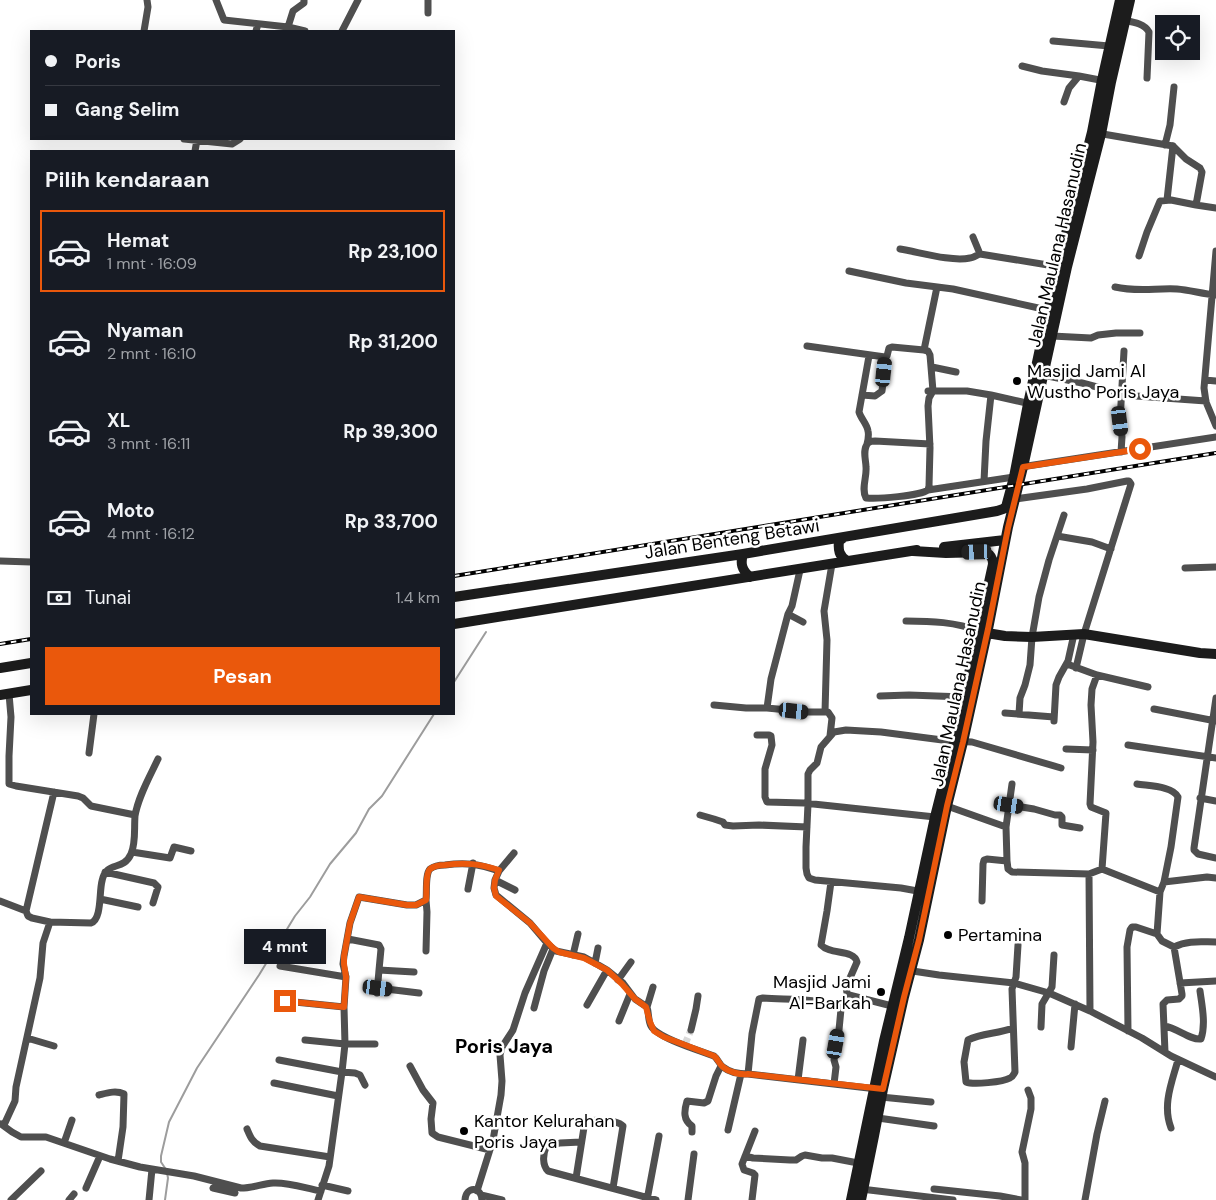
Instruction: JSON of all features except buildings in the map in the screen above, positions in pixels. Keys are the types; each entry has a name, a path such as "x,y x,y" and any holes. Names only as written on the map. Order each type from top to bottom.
{"street":[{"path":"144,30 148,8 146,0"},
{"path":"216,0 224,20 257,27 288,26 302,30"},
{"path":"288,26 293,11 304,3 304,0"},
{"path":"342,30 358,0"},
{"path":"428,0 428,13"},
{"name":"Jalan Maulana Hasanudin","path":"1104,80 1120,19 1120,0"},
{"name":"Jalan Maulana Hasanudin","path":"936,838 932,817 983,632 1008,528 1011,499 1032,405 1047,310 1096,133 1107,46 1130,0"},
{"path":"1120,19 1148,28 1147,78"},
{"path":"1053,41 1107,46"},
{"path":"1022,66 1042,71 1104,80"},
{"path":"1064,102 1070,88 1082,76"},
{"path":"1167,200 1170,125 1174,87"},
{"path":"1096,133 1169,145 1200,168 1202,172 1196,205"},
{"path":"195,150 197,140 232,144 238,140"},
{"path":"1138,256 1160,201 1167,200 1216,208"},
{"path":"973,238 980,254"},
{"path":"900,250 963,259 972,258 980,254 1058,266"},
{"path":"1216,251 1214,295 1204,388 1206,400 1216,426"},
{"path":"849,271 1047,310"},
{"path":"924,350 937,287"},
{"path":"1115,287 1132,290 1177,289 1214,295"},
{"name":"Jalan Maulana Hasanudin","path":"1032,405 1043,375 1052,336 1047,310"},
{"path":"1052,336 1091,338 1098,335 1140,333"},
{"path":"807,346 886,357"},
{"path":"862,395 875,396 882,391 886,357 889,348 928,351 932,367 928,406 930,444 928,490"},
{"path":"1121,452 1120,421 1124,351"},
{"path":"869,356 859,412 868,432 864,456 866,466 864,493 866,498 923,493 928,490 984,481 1017,471 1216,437"},
{"path":"932,367 956,372"},
{"path":"1043,375 1082,383 1122,395 1206,400"},
{"path":"1205,380 1216,381"},
{"path":"930,391 967,391 1032,405"},
{"path":"984,481 991,395"},
{"path":"867,444 875,441 930,444"},
{"path":"1005,713 1054,719 1056,685 1079,634 1132,485 1129,481 1011,499"},
{"name":"Jalan Benteng Betawi","path":"455,597 843,538 1003,509 1011,499"},
{"path":"979,514 997,519 1008,528"},
{"path":"1019,714 1020,698 1030,664 1032,636 1039,597 1064,515"},
{"path":"1057,536 1092,542 1111,548"},
{"path":"843,538 839,541 839,553 847,561"},
{"path":"455,624 847,561 1005,540"},
{"name":"Jalan Maulana Hasanudin","path":"856,1196 857,1162 877,1091 906,970 920,891 947,806 953,741 983,632 993,564 990,554 985,552 946,553 913,551"},
{"path":"742,554 742,567 750,577"},
{"path":"0,561 30,562"},
{"path":"825,712 827,640 824,611 832,564"},
{"path":"1185,568 1216,567"},
{"path":"767,708 771,679 788,614 792,606 800,570"},
{"path":"788,614 803,622"},
{"path":"906,621 959,624 983,632 1005,636 1079,634 1216,654"},
{"path":"1076,668 1079,634"},
{"path":"0,668 30,663"},
{"path":"1067,664 1097,675 1148,687"},
{"path":"1097,675 1092,689 1091,705 1093,750 1090,806 1104,811 1106,816 1102,869"},
{"path":"30,690 4,695 10,717 9,784 82,797 94,807 136,815"},
{"path":"880,696 964,697"},
{"path":"1216,698 1214,721 1200,798 1194,850 1198,854 1216,858"},
{"path":"714,705 828,712 832,718 830,736"},
{"path":"1154,709 1214,721"},
{"path":"89,753 94,715"},
{"path":"920,891 814,880 806,874 809,772 817,763 821,747 834,732 846,730 881,732 972,742 1062,768"},
{"path":"757,735 771,736 772,745 765,769 766,802 768,803 808,804 932,817"},
{"path":"1128,745 1216,758"},
{"path":"1066,749 1093,750"},
{"path":"54,792 26,910 28,916 50,922 91,924 97,917 101,884 105,872 111,867 124,863 129,859 132,852 136,815 143,793 158,759"},
{"path":"1012,784 1006,826 1006,861 1008,870 1012,872 1089,874 1102,869 1160,892"},
{"path":"1138,784 1170,789 1178,797 1171,847 1164,882 1160,892 1157,934 1162,942 1174,947 1191,941 1216,942"},
{"path":"1200,798 1216,800"},
{"path":"1009,805 1060,815 1062,817 1062,825 1080,828"},
{"path":"947,806 1006,826"},
{"path":"700,815 732,826 806,827"},
{"path":"132,852 170,858 174,847 191,851"},
{"path":"514,853 499,870 494,888 496,896 530,923 550,946 559,952 596,963 607,970 626,987 630,994 646,1007"},
{"path":"982,901 984,860 1006,861"},
{"path":"426,951 426,900 429,870 436,866 473,863 499,870"},
{"path":"468,889 473,863"},
{"path":"105,872 154,883 158,888 153,903"},
{"path":"1089,874 1090,1012"},
{"path":"1164,882 1208,877 1216,878"},
{"path":"495,880 515,890"},
{"path":"832,882 821,946 825,949 851,955 857,959 846,989 849,995 892,1006"},
{"path":"318,1200 328,1169 342,1072 345,1044 344,1007 346,977 344,964 350,923 359,897 407,905 416,905 426,900"},
{"path":"100,899 138,907"},
{"path":"0,901 26,910"},
{"path":"50,922 43,943 40,978 16,1086 15,1101 2,1124 21,1137 42,1137 100,1156 152,1169 209,1180 235,1193"},
{"path":"1128,1031 1127,947 1130,930 1132,927 1136,927 1157,934"},
{"path":"573,955 578,934"},
{"path":"348,939 379,945 381,949 378,991 419,993"},
{"path":"1013,1028 1002,1032 977,1036 968,1040 964,1062 966,1082 976,1084 1004,1080 1013,1076 1015,1072 1012,989 1016,977 1018,945"},
{"path":"480,1195 502,1095 500,1055 502,1047 513,1030 525,993 550,946"},
{"path":"534,1008 550,946"},
{"path":"1165,1052 1163,1004 1167,1000 1181,998 1182,994 1174,947"},
{"path":"596,963 598,948"},
{"path":"1041,1027 1042,1004 1052,987 1054,955"},
{"path":"618,980 632,962"},
{"path":"280,966 346,977"},
{"path":"379,970 414,972"},
{"path":"587,1006 607,970"},
{"path":"906,970 1014,983 1049,993 1142,1038 1178,1060 1216,1077"},
{"name":"Jalan Maulana Hasanudin","path":"856,1196 878,1118 877,1091 892,1006 906,970"},
{"path":"1180,983 1216,980"},
{"path":"653,987 646,1007 654,1031 664,1037 714,1056 718,1059 721,1066 744,1074 855,1086 931,1102"},
{"path":"1164,1026 1182,1032 1194,1039 1202,1039 1203,1017 1200,991"},
{"path":"619,1021 630,994"},
{"path":"691,1030 698,996"},
{"path":"728,1130 744,1074 760,999 762,998 804,1001 840,1007 839,1030 834,1060 836,1067 834,1084"},
{"path":"285,1001 344,1007"},
{"path":"1071,1047 1075,1004"},
{"path":"27,1038 54,1046"},
{"path":"305,1040 345,1044 375,1044"},
{"path":"798,1080 803,1040"},
{"path":"279,1060 358,1074 366,1085"},
{"path":"1171,1128 1167,1114 1168,1100 1178,1060"},
{"path":"410,1066 423,1090 433,1103 432,1133 438,1138 490,1150"},
{"path":"692,1132 692,1126 685,1117 687,1101 704,1103 708,1101 721,1066"},
{"path":"274,1083 338,1096"},
{"path":"1025,1200 1025,1163 1022,1152 1032,1109 1028,1090"},
{"path":"99,1095 112,1092 124,1094 123,1127 118,1160"},
{"path":"1085,1200 1104,1101"},
{"path":"878,1118 934,1126"},
{"path":"64,1144 72,1120"},
{"path":"576,1178 585,1122 595,1120 618,1122 623,1126 613,1188"},
{"path":"247,1129 255,1143 260,1146 330,1157"},
{"path":"752,1200 755,1175 743,1169 742,1164 755,1131"},
{"path":"647,1199 659,1136"},
{"path":"581,1142 546,1147 544,1151 544,1167 548,1171 656,1200"},
{"path":"688,1200 694,1154"},
{"path":"86,1188 100,1156"},
{"path":"745,1156 790,1160 796,1160 805,1156 857,1162"},
{"path":"149,1200 152,1169"},
{"path":"11,1200 41,1171"},
{"path":"213,1188 235,1193 270,1183 279,1183 348,1191"},
{"path":"934,1189 1021,1200"},
{"path":"465,1200 465,1196 471,1190 480,1195 502,1200"},
{"path":"856,1196 949,1200 947,1190"}],"waterway":[{"path":"455,680 486,632"},
{"path":"165,1168 161,1162 161,1156 169,1122 197,1068 259,975 295,916 310,897 330,864 356,833 369,809 382,796 433,715"},
{"path":"165,1200 167,1173"}],"tunnel":[{"path":"685,1044 691,1030"}],"railway":[{"path":"455,576 1216,453"},
{"path":"0,644 30,639"}],"place":[{"name":"Masjid Jami Al Wustho Poris Jaya","path":"1017,381"},
{"name":"Pertamina","path":"948,935"},
{"name":"Masjid Jami Al-Barkah","path":"881,992"},
{"name":"Kantor Kelurahan Poris Jaya","path":"464,1131"}],"district":[{"name":"Poris Jaya","path":"504,1046"}],"route":[{"path":"285,1001 344,1007 346,977 344,956 350,923 359,897 416,905 426,900 427,877 431,868 459,863 473,863 499,870 494,888 496,896 530,923 556,951 584,958 607,970 626,987 635,999 646,1007 651,1027 664,1037 714,1056 718,1059 721,1066 740,1074 883,1089 919,940 947,806 988,629 1008,528 1023,467 1140,449"}]}
